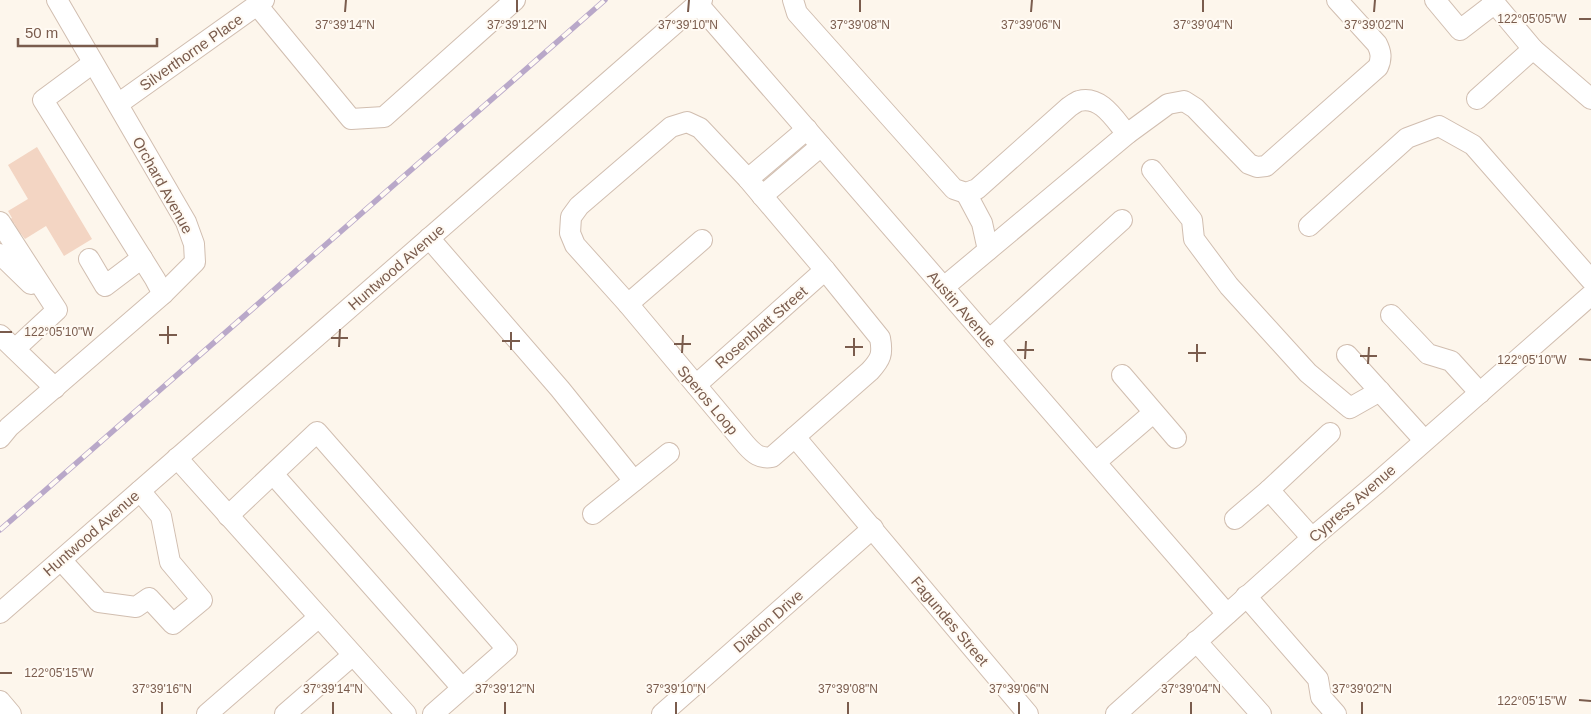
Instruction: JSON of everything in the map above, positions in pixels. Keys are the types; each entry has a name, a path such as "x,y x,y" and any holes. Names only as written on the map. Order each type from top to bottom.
{"street":[{"name":"Orchard Avenue","path":"3,428 55,388 163,294 195,262 194,244 186,222 57,0"},
{"path":"260,2 350,119 384,117 514,0"},
{"path":"793,0 797,13 954,189 966,193 977,189 1079,100 1092,100 1102,105 1127,134"},
{"path":"944,288 1127,134 1168,104 1184,101 1195,108 1249,164 1257,168 1266,166 1378,66 1381,61 1380,50 1377,44 1337,0"},
{"path":"1435,0 1460,30 1494,2 1532,49 1591,99"},
{"name":"Silverthorne Place","path":"118,104 260,2"},
{"name":"Austin Avenue","path":"700,2 807,129 1227,614"},
{"name":"Huntwood Avenue","path":"0,613 700,2"},
{"path":"1477,99 1532,49"},
{"path":"93,63 43,100 163,294"},
{"name":"Speros Loop","path":"687,122 700,128 748,180 826,270 873,328 880,338 882,350 878,362 870,371 795,437 772,456 765,458 756,455 746,445 628,304 575,245 570,232 571,217 579,206 670,127 687,122"},
{"path":"1309,226 1407,138 1439,126 1472,145 1591,280"},
{"path":"748,180 807,129"},
{"path":"762,196 822,146"},
{"path":"1152,170 1192,220 1194,239 1229,286 1308,373 1350,408 1380,391"},
{"path":"966,193 982,223 988,250"},
{"path":"989,340 1122,220"},
{"path":"0,222 57,310"},
{"path":"429,238 560,389 634,481"},
{"path":"628,304 702,240"},
{"path":"0,254 57,310"},
{"path":"89,259 105,286 142,258"},
{"name":"Rosenblatt Street","path":"696,385 826,270"},
{"name":"Cypress Avenue","path":"1123,712 1196,641 1246,596 1591,295"},
{"path":"15,349 57,310"},
{"path":"1392,315 1428,354 1450,361 1480,393"},
{"path":"0,335 55,388"},
{"path":"1347,355 1424,440"},
{"path":"1122,376 1176,438"},
{"path":"1096,462 1153,413"},
{"path":"228,516 317,432 507,649 433,714"},
{"path":"1235,519 1330,433"},
{"name":"Fagundes Street","path":"795,437 1028,714"},
{"path":"593,514 669,453"},
{"path":"177,458 406,714"},
{"path":"273,474 462,688"},
{"path":"1269,490 1312,538"},
{"path":"61,560 100,602 136,607 149,598 173,624 202,600 170,562 161,516 140,491"},
{"name":"Diadon Drive","path":"662,714 873,528"},
{"path":"1246,596 1318,679 1321,697 1336,714"},
{"path":"208,714 319,617"},
{"path":"1196,641 1262,714"},
{"path":"285,714 353,655"},
{"path":"0,701 11,714"}],"building":[{"path":"37,147 92,239 64,256 46,226 25,239 21,234 18,236 14,223 12,224 9,220 12,218 8,211 28,199 8,165"}],"railway":[{"path":"0,530 605,0"}]}
